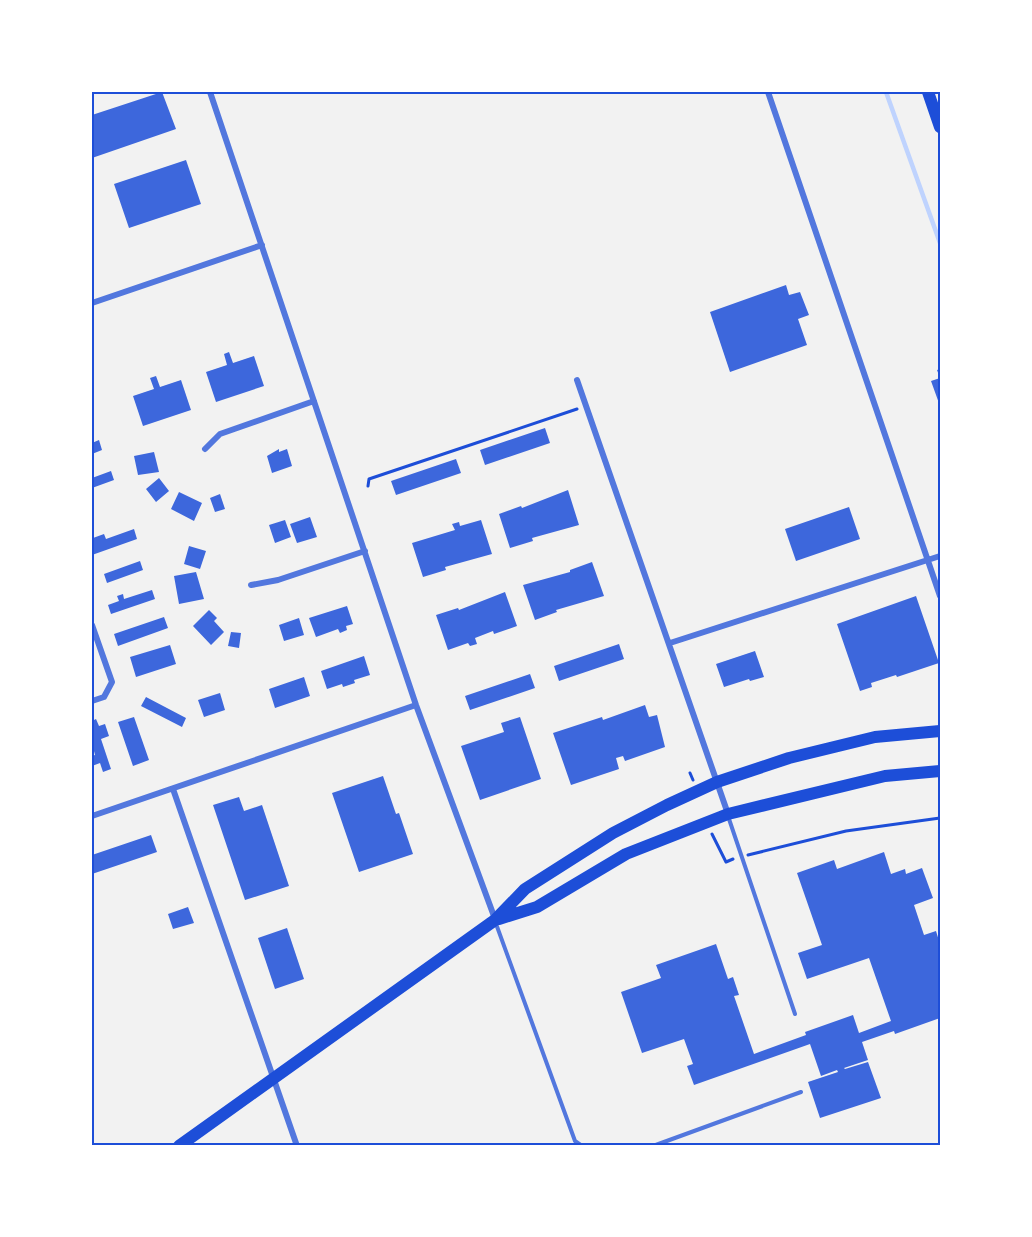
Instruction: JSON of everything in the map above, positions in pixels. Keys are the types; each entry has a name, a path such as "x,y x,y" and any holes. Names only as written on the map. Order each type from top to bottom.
{"main road":[{"path":"928,92 940,127"},
{"path":"179,1146 495,920 525,889 613,833 717,782 789,758 875,737 940,731"},
{"path":"495,920 537,907 626,854 728,814 885,776 940,771"}],"street":[{"path":"210,92 416,705 495,920"},
{"path":"768,92 940,596"},
{"path":"92,303 262,245"},
{"path":"577,380 728,814"},
{"path":"204,449 220,434 314,401"},
{"path":"251,585 278,580 365,551"},
{"path":"670,643 940,556"},
{"path":"92,625 112,682 104,697 92,701"},
{"path":"92,816 416,705"},
{"path":"173,789 297,1146"}],"lane":[{"path":"728,814 795,1014"},
{"path":"495,920 575,1141 582,1146"},
{"path":"653,1146 801,1092"}],"path":[{"path":"368,486 369,479 586,406"},
{"path":"716,843 726,862 742,856 776,850 846,831 940,818"}],"building":[{"path":"162,92 176,129 92,158 92,115"},
{"path":"186,160 201,204 129,228 114,184"},
{"path":"786,285 789,295 800,292 809,315 798,319 807,345 730,372 710,312"},
{"path":"229,352 233,363 254,356 264,386 216,402 206,372 227,365 224,354"},
{"path":"156,376 160,387 181,380 191,410 143,426 133,396 154,389 150,378"},
{"path":"940,378 940,406 931,381"},
{"path":"545,428 550,443 485,465 480,450"},
{"path":"99,440 102,450 92,454 92,443"},
{"path":"279,449 279,452 287,449 292,466 272,473 267,456"},
{"path":"154,452 159,472 138,475 134,456"},
{"path":"456,459 461,473 396,495 391,481"},
{"path":"111,471 114,480 92,488 92,478"},
{"path":"159,478 169,491 156,502 146,489"},
{"path":"568,490 579,525 532,538 533,541 510,548 499,514 521,506 522,508"},
{"path":"179,492 202,503 194,521 171,509"},
{"path":"220,494 225,509 215,512 210,498"},
{"path":"849,507 860,539 796,561 785,529"},
{"path":"310,517 317,537 297,543 290,524"},
{"path":"285,520 291,537 275,543 269,525"},
{"path":"481,520 492,554 445,567 446,570 423,577 412,543 455,530 452,524 459,522 460,526"},
{"path":"134,529 137,539 92,555 93,538 104,534 106,539"},
{"path":"189,546 206,551 200,569 184,564"},
{"path":"140,561 143,570 107,583 104,574"},
{"path":"592,562 604,596 556,610 557,612 535,620 523,585 570,572 570,570"},
{"path":"196,572 204,599 179,604 174,576"},
{"path":"152,590 155,599 111,614 108,605 119,601 117,596 123,594 124,599"},
{"path":"505,592 517,626 475,638 477,644 470,646 468,643 448,650 436,615 458,608 459,610"},
{"path":"916,596 939,663 871,683 872,687 860,691 837,624"},
{"path":"347,606 353,624 346,626 347,630 340,633 338,629 316,637 309,618"},
{"path":"209,610 217,618 214,621 224,632 211,645 193,626"},
{"path":"164,617 168,628 118,646 114,634"},
{"path":"299,618 304,635 284,641 279,625"},
{"path":"231,632 241,633 239,648 228,646"},
{"path":"619,644 624,659 559,681 554,666"},
{"path":"170,645 176,664 136,677 130,657"},
{"path":"755,651 764,677 724,687 716,664"},
{"path":"364,656 370,675 354,680 355,683 343,687 342,684 327,689 321,671"},
{"path":"530,674 535,688 470,710 465,696"},
{"path":"304,677 310,696 275,708 269,689"},
{"path":"220,693 225,710 204,717 198,700"},
{"path":"146,697 186,718 182,727 141,706"},
{"path":"645,705 649,717 657,715 665,747 625,761 623,756 616,758 619,769 571,785 553,733 602,717 603,720"},
{"path":"134,717 149,760 133,766 118,722"},
{"path":"520,717 541,779 480,800 461,746 504,732 501,723"},
{"path":"96,719 99,726 105,724 109,736 101,739 111,769 103,772 100,763 92,766 92,756 95,755 92,743 92,721"},
{"path":"383,776 413,854 359,872 332,793"},
{"path":"239,797 244,811 262,805 289,886 245,900 213,805"},
{"path":"151,835 157,852 92,874 92,855"},
{"path":"884,852 891,874 905,869 906,874 922,868 933,898 914,905 924,935 936,931 940,944 940,1018 895,1034 894,1031 862,1042 868,1060 844,1068 868,1062 881,1098 820,1118 808,1082 838,1072 837,1070 821,1076 810,1044 694,1085 687,1066 693,1064 684,1039 642,1053 621,992 661,978 656,965 716,944 728,979 733,977 739,995 734,996 754,1054 853,1015 859,1033 891,1021 869,958 807,979 798,953 822,945 797,873 834,860 837,869"},
{"path":"188,907 194,923 173,929 168,914"},
{"path":"287,928 304,979 275,989 258,938"}],"waterway":[{"path":"886,92 940,243"}]}
